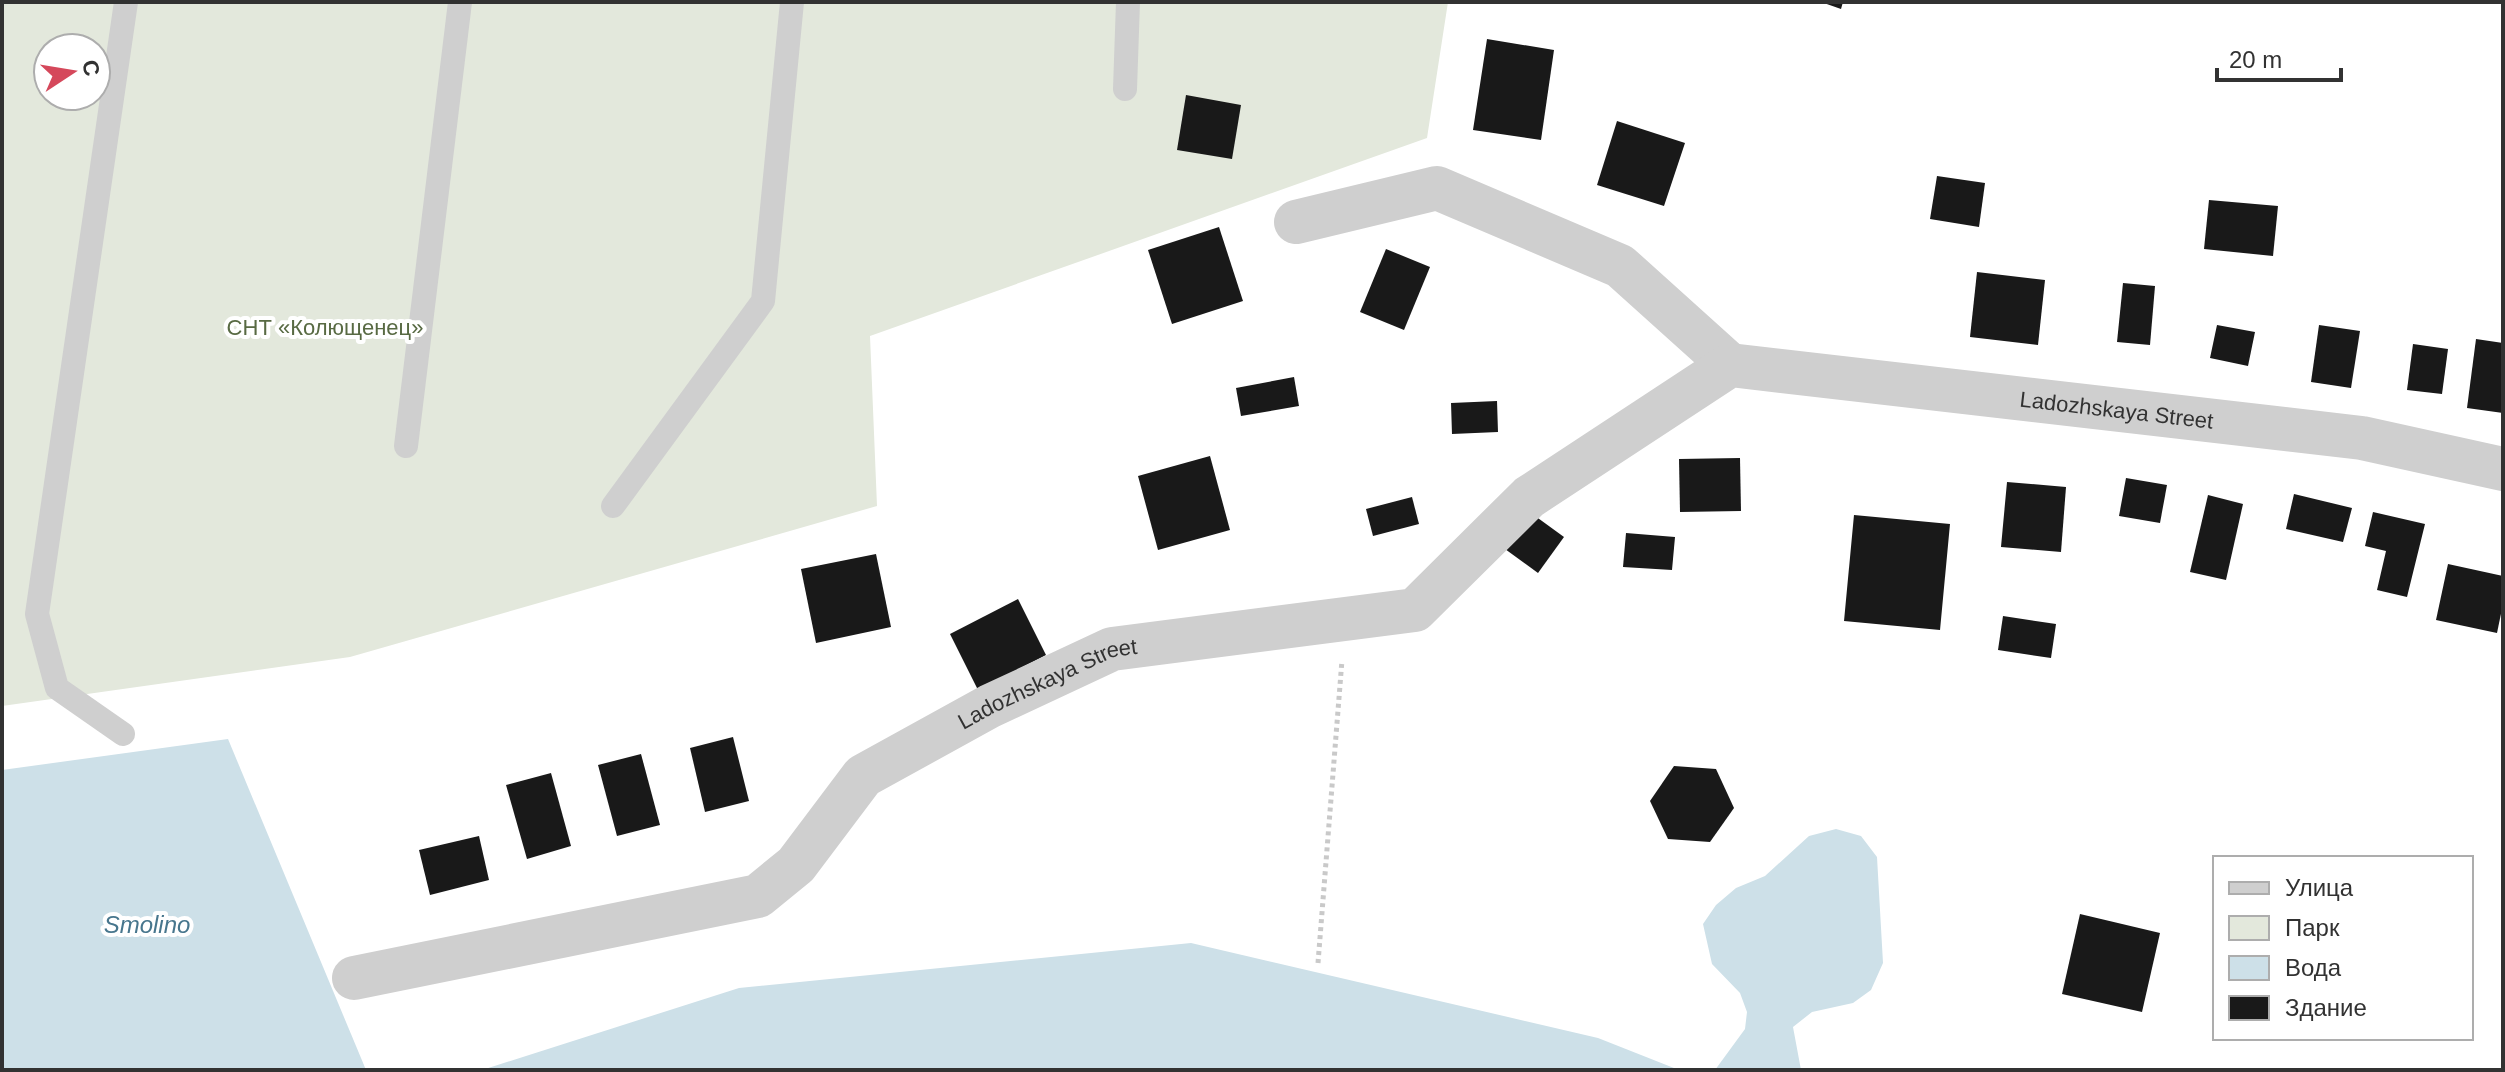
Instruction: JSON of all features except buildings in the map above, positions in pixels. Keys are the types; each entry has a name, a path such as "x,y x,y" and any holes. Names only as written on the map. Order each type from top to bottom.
{"street":[{"path":"1296,222 1437,188 1620,266 1730,365"},
{"name":"Ladozhskaya Street","path":"354,978 758,896 796,865 863,776 990,706 1112,649 1415,610 1529,497 1730,365 2362,438 2503,469"}],"lane":[{"path":"123,734 57,688 37,614 126,2"},
{"path":"406,446 460,2"},
{"path":"613,506 763,301 792,2"},
{"path":"1125,89 1128,2"}],"path":[{"path":"1318,963 1345,619"}],"green space":[{"name":"СНТ «Колющенец»","path":"2,2 1448,2 1427,138 870,336 877,506 350,657 2,706"}],"water":[{"name":"Smolino","path":"228,739 366,1070 2,1070 2,770"},
{"path":"1836,829 1861,836 1877,857 1883,963 1871,990 1853,1003 1812,1012 1793,1027 1801,1070 1715,1070 1745,1029 1747,1012 1740,993 1712,964 1703,924 1716,905 1736,888 1765,876 1809,836"},
{"path":"1191,943 1598,1038 1679,1070 482,1070 739,988"}]}
